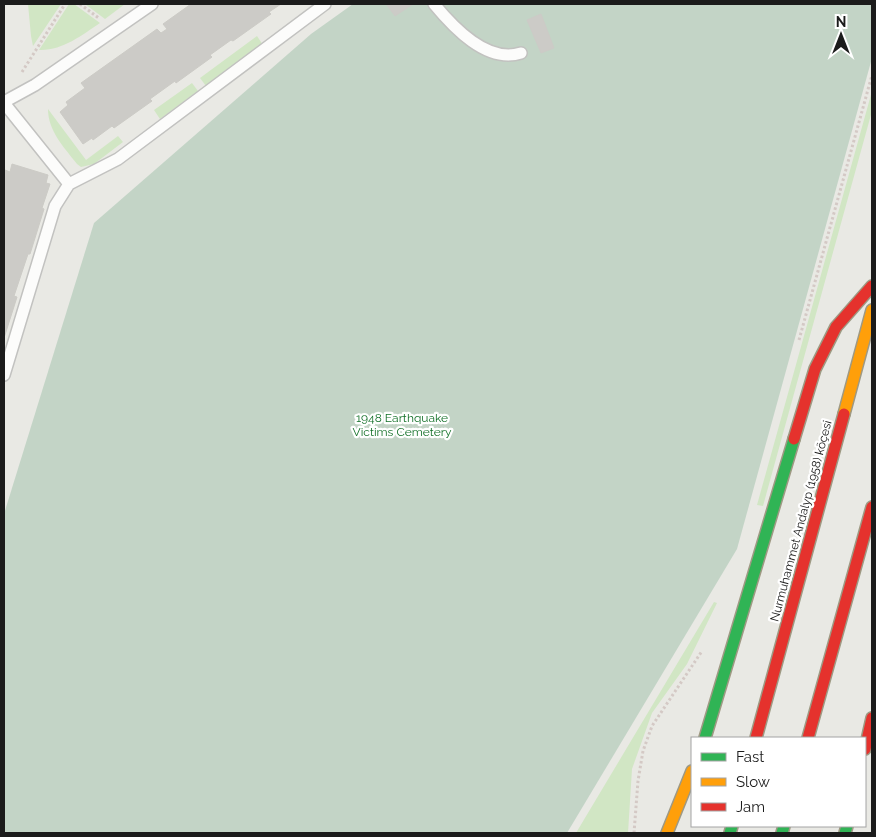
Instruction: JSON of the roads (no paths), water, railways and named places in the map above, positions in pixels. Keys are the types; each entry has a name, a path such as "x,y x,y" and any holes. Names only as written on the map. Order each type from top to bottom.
{"main road":[{"path":"705,737 815,369 836,327 872,286"},
{"name":"Nurmuhammet Andalyp (1958) köçesi","path":"756,737 872,310"},
{"path":"808,737 872,507"},
{"path":"866,745 872,718"},
{"path":"668,833 691,774"}],"lane":[{"path":"69,184 4,103 35,85 152,4"},
{"path":"4,375 55,206 69,184 118,159 325,4"},
{"path":"434,4 444,17 468,40 493,52 513,56 521,53"}],"park label":[{"name":"1948 Earthquake Victims Cemetery","path":"402,425"}]}
